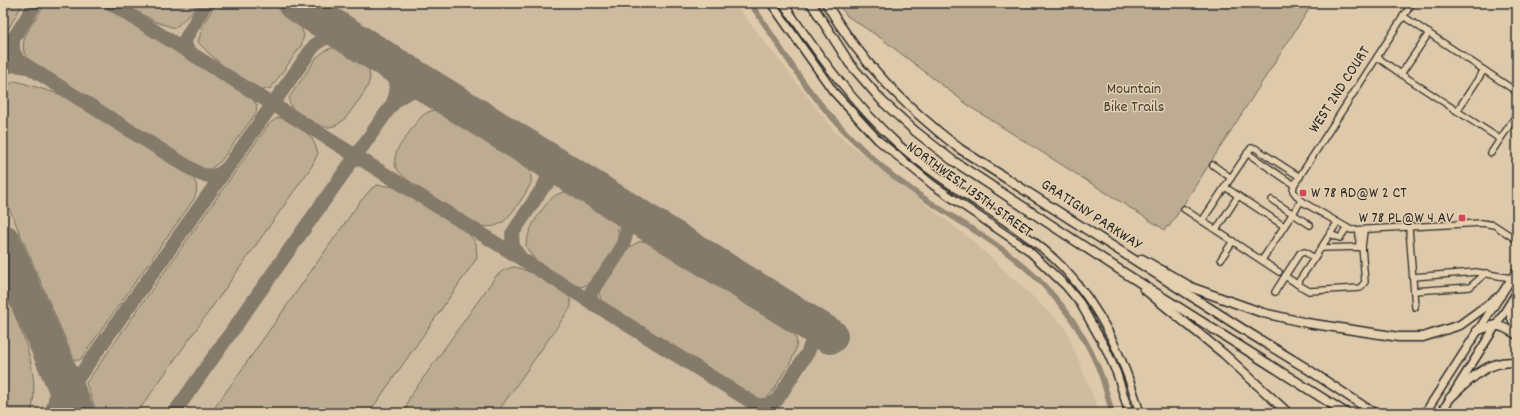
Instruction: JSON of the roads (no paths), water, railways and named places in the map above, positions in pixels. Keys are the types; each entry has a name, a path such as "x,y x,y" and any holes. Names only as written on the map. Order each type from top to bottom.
{"highway":[{"name":"GRATIGNY PARKWAY","path":"810,3 850,64 883,102 915,131 952,160 1123,272 1346,413"},
{"name":"GRATIGNY PARKWAY","path":"826,3 856,48 883,81 923,120 960,149 1374,413"},
{"path":"1114,246 1143,259 1193,288 1263,313 1307,323 1399,337 1423,337 1460,325 1500,296"},
{"path":"1123,272 1224,354 1288,413"},
{"path":"1512,301 1511,316 1517,329"},
{"path":"1477,331 1489,326 1498,325 1505,327 1517,335"},
{"path":"1450,398 1472,377 1488,367 1499,364 1517,363"},
{"path":"1360,403 1380,413"}],"main road":[{"name":"NORTHWEST 135TH STREET","path":"771,3 833,91 878,140 933,186 1027,249 1066,286 1080,303 1106,349 1117,374 1129,413"},
{"name":"NORTHWEST 135TH STREET","path":"783,3 841,86 884,131 939,177 1030,238 1059,263 1074,280 1103,320 1115,343 1126,368 1140,413"},
{"path":"1425,413 1517,270"},
{"path":"1441,413 1498,325 1517,292"}],"street":[{"name":"WEST 2ND COURT","path":"1301,201 1293,191 1294,185 1412,3"},
{"path":"1404,16 1517,92"},
{"path":"1401,74 1428,33"},
{"path":"1377,58 1500,139"},
{"path":"1457,111 1484,70"},
{"path":"1491,153 1517,114"},
{"path":"1202,221 1251,148 1255,148 1300,177"},
{"path":"1247,153 1294,185"},
{"path":"1213,165 1231,178"},
{"path":"1283,177 1288,169"},
{"path":"1225,187 1284,226"},
{"path":"1216,230 1238,196"},
{"path":"1272,200 1310,225"},
{"path":"1262,260 1301,201 1346,229 1360,231 1482,223 1494,225 1517,240"},
{"path":"1184,209 1279,272"},
{"path":"1297,284 1337,223"},
{"path":"1410,228 1415,307"},
{"path":"1330,234 1340,238 1346,229"},
{"path":"1285,276 1309,291 1359,289 1365,282 1360,231"},
{"path":"1221,259 1232,241"},
{"path":"1321,248 1362,247"},
{"path":"1275,292 1302,252 1314,258"},
{"path":"1413,277 1465,272 1486,273 1499,277 1511,278"},
{"path":"1414,291 1470,287 1486,273"}],"waterway":[{"path":"750,3 807,86 839,125 863,149 899,181 1009,254 1040,281 1067,313 1089,348 1102,378 1112,413"}],"place":[{"name":"W 78 RD@W 2 CT","path":"1303,193"},
{"name":"W 78 PL@W 4 AV","path":"1462,218"}],"park label":[{"name":"Mountain Bike Trails","path":"1134,98"}]}
